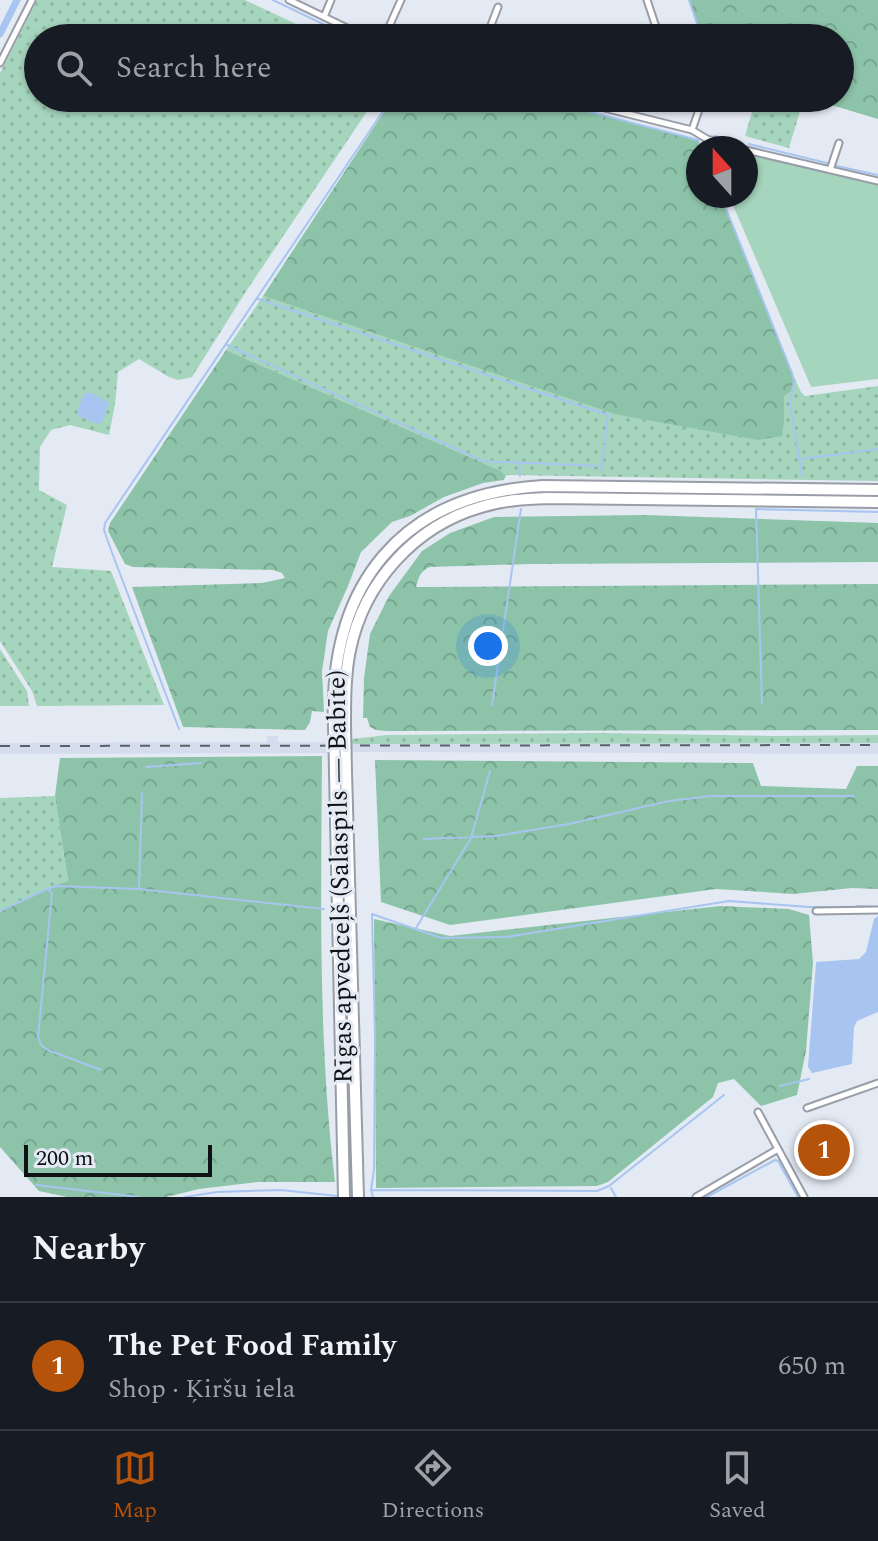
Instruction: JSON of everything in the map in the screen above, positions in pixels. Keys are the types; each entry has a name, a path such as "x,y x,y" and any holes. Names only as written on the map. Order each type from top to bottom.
{"highway":[{"name":"Rīgas apvedceļš (Salaspils — Babīte)","path":"340,724 334,686 338,650 347,618 362,586 399,539 423,520 453,504 496,491 543,486 878,490"},
{"name":"Rīgas apvedceļš (Salaspils — Babīte)","path":"344,1197 340,724 350,650 360,617 371,594 395,561 431,529 460,514 505,501 548,498 878,502"},
{"name":"Rīgas apvedceļš (Salaspils — Babīte)","path":"340,772 360,1197"}],"street":[{"path":"0,63 32,0"},
{"path":"289,0 339,24"},
{"path":"324,17 331,0"},
{"path":"390,24 401,0"},
{"path":"647,0 655,24"},
{"path":"491,24 498,7"},
{"path":"620,112 692,130 702,136"},
{"path":"692,130 698,112"},
{"path":"830,170 839,143"},
{"path":"758,153 878,181"},
{"path":"816,911 878,910"},
{"path":"807,1108 878,1083"},
{"path":"758,1112 804,1197"},
{"path":"696,1197 778,1149"}],"shaded area":[{"path":"267,736 278,736 278,742 328,742 329,753 0,754 0,743 267,742"},
{"path":"878,743 878,754 352,752 352,744"}],"green space":[{"path":"37,0 245,0 296,24 25,24"},
{"path":"689,0 878,0 878,119 854,112 854,24 697,24"},
{"path":"24,26 24,112 367,112 192,377 178,380 169,377 139,359 118,372 109,435 70,425 51,430 40,447 39,490 67,505 52,567 111,571 164,705 37,706 32,691 0,641 0,73"},
{"path":"384,112 591,112 686,137 686,208 726,208 792,373 794,381 791,391 784,396 782,436 758,440 614,414 263,296"},
{"path":"752,112 800,112 789,148 758,140 758,136 745,136"},
{"path":"758,157 878,184 878,379 811,387 734,208 758,208"},
{"path":"263,296 614,414 784,419 784,396 794,381 792,373 805,396 878,386 878,481 506,475 226,350"},
{"path":"226,350 506,475 504,480 483,483 444,497 392,522 361,552 328,631 322,671 324,712 312,711 305,730 183,727 132,587 262,583 285,578 282,573 273,570 133,567 125,564 108,531 110,523"},
{"path":"644,515 878,523 878,562 430,567 422,572 416,587 878,584 878,730 386,731 370,727 367,718 363,718 370,634 389,596 422,551 450,533 494,517"},
{"path":"0,649 27,691 29,706 0,706"},
{"path":"387,735 878,735 878,743 352,744 352,739"},
{"path":"322,756 323,1023 335,1182 259,1182 199,1189 166,1197 67,1197 39,1191 0,1147 0,912 68,881 55,796 60,758"},
{"path":"375,760 753,763 761,786 846,789 857,766 878,766 878,889 852,888 793,894 716,889 450,925 381,902"},
{"path":"55,796 68,882 36,893 0,912 0,798"},
{"path":"720,906 789,909 809,915 813,963 806,1051 797,1095 761,1106 734,1079 718,1083 713,1097 608,1182 597,1186 376,1188 374,919 450,936"}],"water":[{"path":"85,393 92,393 109,403 102,422 97,424 79,416 77,411"},
{"path":"878,916 878,1012 857,1021 854,1027 852,1064 812,1073 808,1067 816,962 859,959 866,952 874,919"}],"waterway":[{"path":"0,34 17,0"},
{"path":"273,0 323,24"},
{"path":"689,0 697,24"},
{"path":"179,729 111,550 104,530 105,523 383,112"},
{"path":"591,112 686,137"},
{"path":"758,146 827,163"},
{"path":"837,166 878,175"},
{"path":"726,208 792,373 794,381 790,403 802,477"},
{"path":"258,299 608,415 601,471"},
{"path":"227,345 483,461 599,466"},
{"path":"801,459 878,449"},
{"path":"519,464 520,476"},
{"path":"492,705 521,509"},
{"path":"762,704 756,509 878,512"},
{"path":"146,767 201,763"},
{"path":"416,928 471,838 490,771"},
{"path":"139,887 142,793"},
{"path":"424,839 496,836 569,824 669,801 711,796 854,796"},
{"path":"0,911 57,886 139,889 324,909"},
{"path":"49,890 52,893 38,1037 41,1045 48,1050 101,1070"},
{"path":"373,1197 375,1036 372,914 441,938 506,937 729,901 848,907"},
{"path":"857,906 878,907"},
{"path":"780,1086 809,1079"},
{"path":"372,1190 597,1191 609,1186 724,1095"},
{"path":"707,1197 775,1160 798,1197"},
{"path":"36,1185 139,1197"},
{"path":"611,1188 616,1197"},
{"path":"185,1197 217,1192 281,1190 337,1196"}],"railway":[{"path":"0,746 878,745"}],"place":[{"name":"The Pet Food Family","path":"824,1150"}]}
